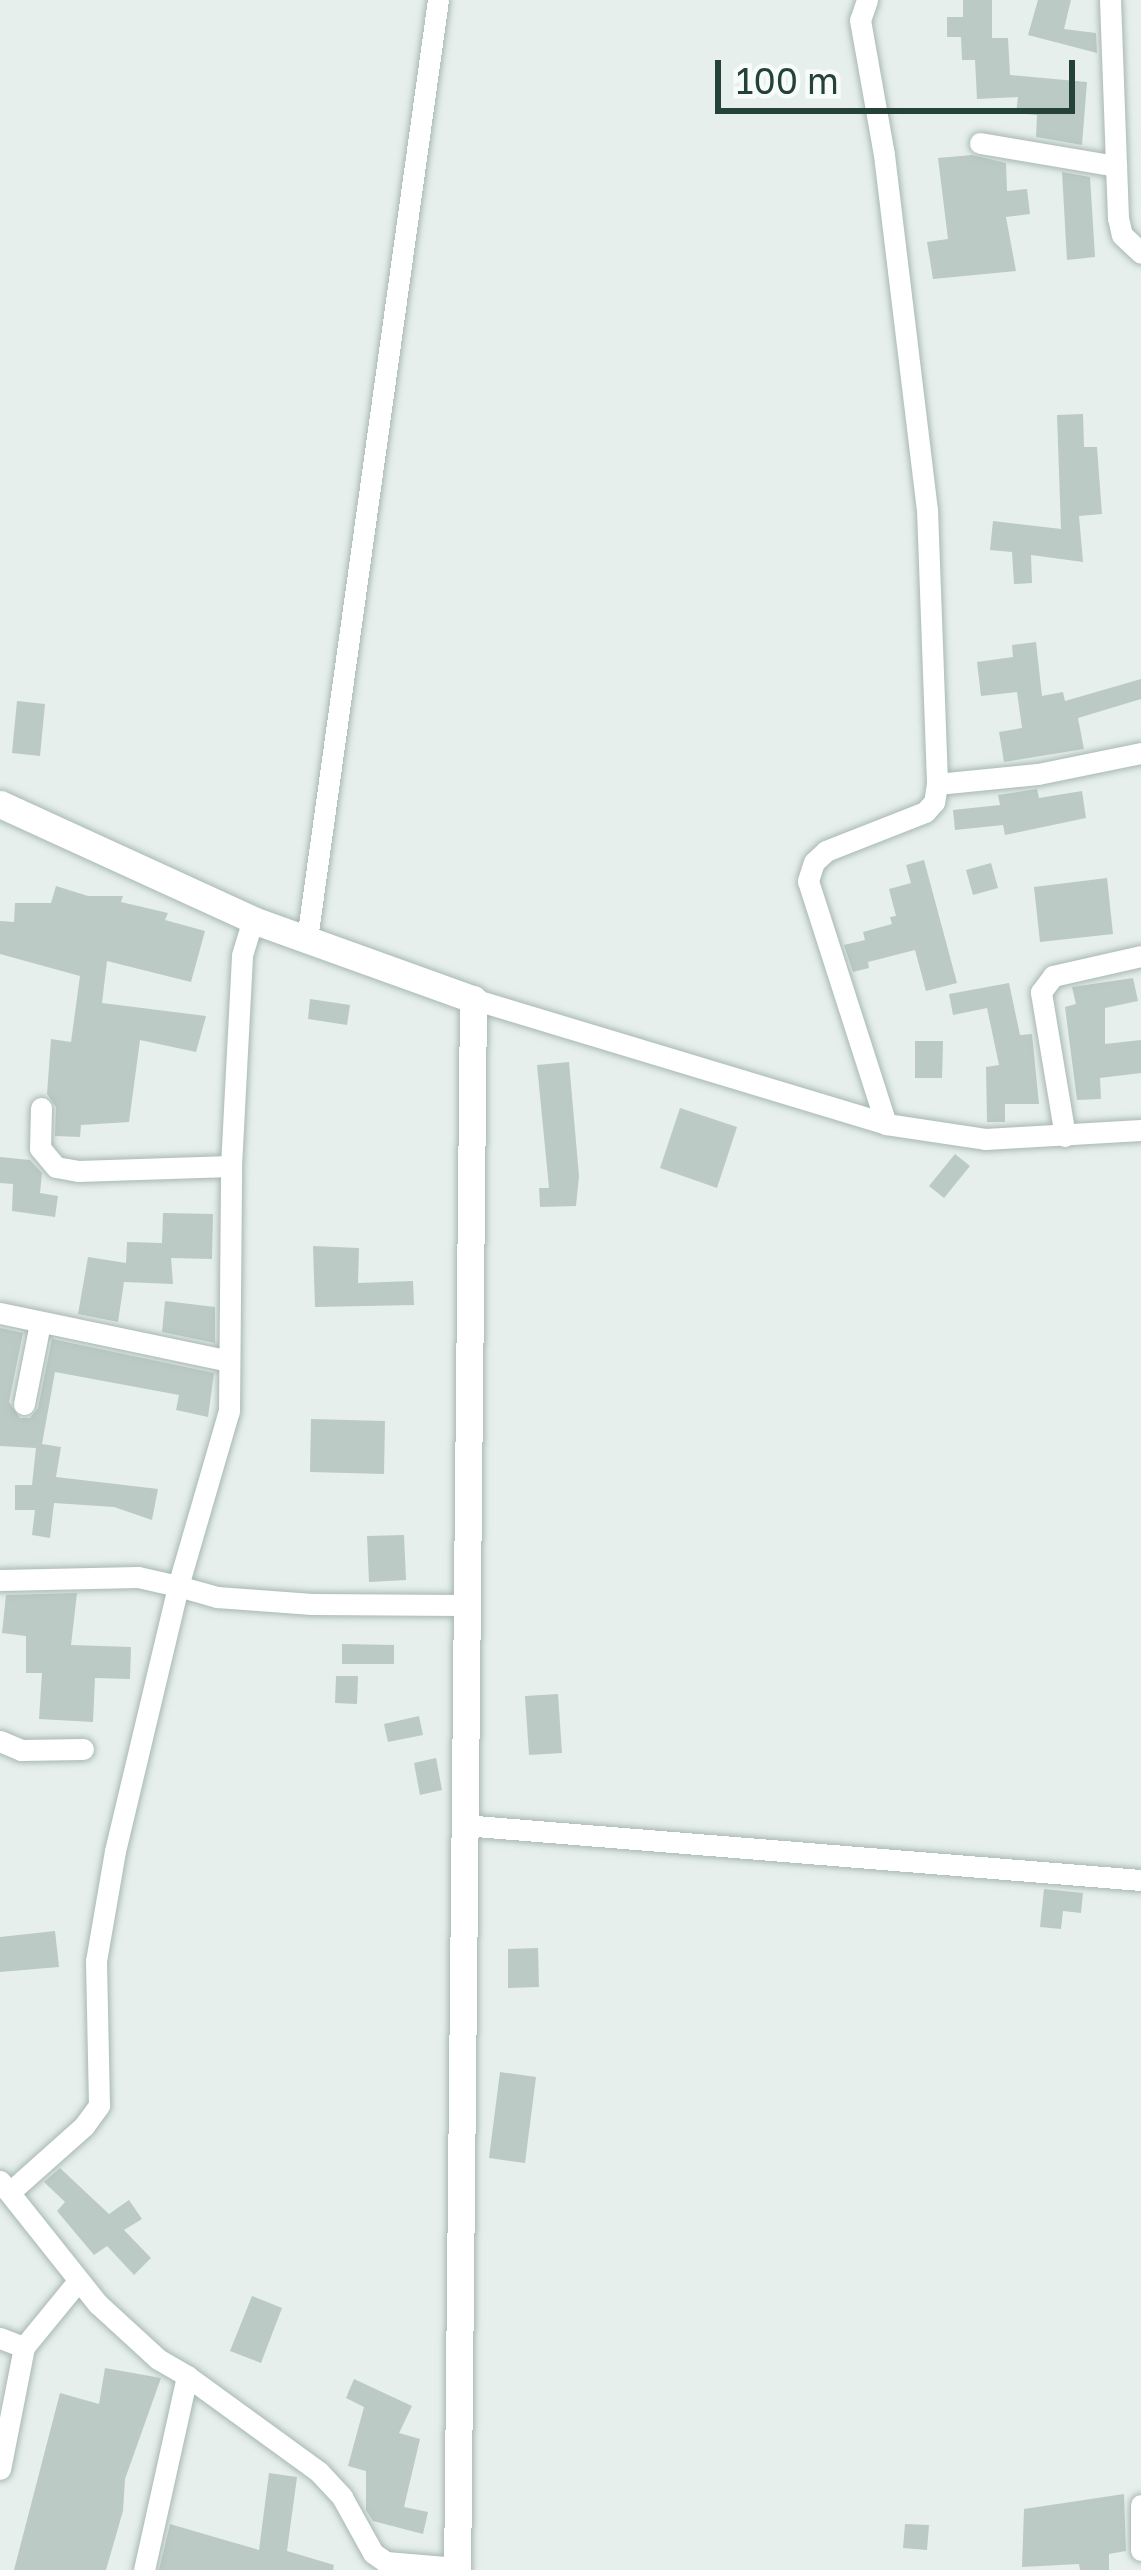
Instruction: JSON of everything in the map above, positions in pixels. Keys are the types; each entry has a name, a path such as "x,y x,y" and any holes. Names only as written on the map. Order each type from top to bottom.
{"street":[{"path":"307,938 439,0"},
{"path":"867,0 860,20 887,178 932,569 937,784 934,802 925,812 826,851 814,862 808,881 886,1124"},
{"path":"1110,0 1122,236 1141,254"},
{"path":"980,142 1116,166"},
{"path":"937,784 1038,775 1141,753"},
{"path":"0,804 253,920 473,999 886,1124 985,1139 1141,1130"},
{"path":"253,920 242,955 232,1166 229,1411 178,1586 108,1890 97,1961 99,2105 84,2126 6,2186 79,2281 158,2359 319,2472 342,2497 373,2553 386,2562 457,2569 463,1605 473,999"},
{"path":"1065,1136 1041,992 1053,976 1141,956"},
{"path":"41,1108 40,1148 56,1167 78,1172 232,1166"},
{"path":"0,1313 229,1361"},
{"path":"24,1404 40,1323"},
{"path":"0,1580 138,1577 217,1597 313,1604 463,1605"},
{"path":"0,1741 21,1750 83,1749"},
{"path":"463,1825 1141,1880"},
{"path":"0,2469 24,2347 79,2281"},
{"path":"0,2338 24,2347"},
{"path":"144,2570 187,2377"},
{"path":"1141,2505 1141,2550"}],"building":[{"path":"963,0 992,0 992,38 1008,38 1010,75 1087,82 1082,145 1036,137 1037,115 1016,113 1018,97 977,99 975,60 962,60 961,37 947,37 947,17 963,17"},
{"path":"1038,0 1071,0 1064,29 1096,33 1097,53 1028,35"},
{"path":"972,155 1006,163 1007,191 1027,189 1030,214 1006,217 1016,271 933,279 927,242 948,239 938,158"},
{"path":"1062,172 1090,177 1095,257 1067,260"},
{"path":"1083,414 1084,447 1097,447 1102,514 1079,516 1083,562 1031,555 1032,583 1014,584 1012,552 990,550 993,521 1061,529 1057,415"},
{"path":"1036,642 1042,696 1063,692 1065,701 1141,679 1141,699 1078,718 1084,749 1004,762 999,732 1022,728 1017,692 981,696 977,662 1013,657 1012,645"},
{"path":"17,701 45,704 40,756 12,753"},
{"path":"1037,789 1039,798 1082,791 1086,818 1005,835 1003,825 955,830 953,810 1000,805 998,795"},
{"path":"924,860 957,983 926,991 915,950 868,962 869,968 853,972 844,945 865,940 863,932 892,924 890,917 896,916 889,889 911,883 906,865"},
{"path":"991,863 998,888 973,895 966,870"},
{"path":"1107,878 1113,934 1040,942 1034,887"},
{"path":"56,886 88,896 123,896 121,902 168,913 165,920 205,931 191,982 107,961 102,1003 206,1016 196,1052 140,1040 129,1122 81,1125 80,1137 55,1136 56,1107 47,1094 51,1039 71,1042 80,976 0,954 0,921 14,922 15,903 51,903"},
{"path":"1133,978 1138,1001 1105,1008 1105,1044 1141,1040 1141,1073 1100,1078 1101,1099 1077,1100 1065,1007 1076,1004 1072,987"},
{"path":"1009,983 1020,1035 1032,1034 1039,1104 1005,1104 1005,1122 987,1122 986,1067 999,1065 987,1008 953,1015 949,994"},
{"path":"310,999 350,1005 347,1025 308,1019"},
{"path":"915,1041 943,1041 942,1078 915,1078"},
{"path":"569,1062 579,1176 576,1206 540,1207 539,1188 549,1188 537,1065"},
{"path":"680,1108 737,1127 717,1188 660,1168"},
{"path":"955,1154 970,1166 944,1198 929,1186"},
{"path":"0,1157 30,1160 42,1173 40,1193 58,1196 55,1217 12,1211 13,1184 0,1183"},
{"path":"163,1213 213,1214 212,1259 171,1258 173,1284 124,1282 118,1322 78,1314 88,1257 126,1263 127,1242 162,1243"},
{"path":"313,1246 359,1248 358,1283 413,1281 414,1305 315,1307"},
{"path":"165,1301 215,1307 215,1343 162,1332"},
{"path":"0,1328 23,1333 9,1402 20,1418 30,1418 38,1408 52,1339 214,1373 208,1417 176,1410 179,1395 55,1372 42,1444 61,1447 56,1477 158,1489 152,1520 114,1507 54,1503 50,1538 32,1535 35,1510 15,1510 15,1485 32,1485 36,1448 0,1446"},
{"path":"311,1419 385,1421 384,1474 310,1472"},
{"path":"404,1535 406,1580 369,1582 367,1536"},
{"path":"77,1593 71,1645 131,1647 130,1679 95,1678 93,1722 39,1719 42,1673 26,1673 26,1636 2,1633 6,1595"},
{"path":"342,1644 394,1645 394,1664 342,1664"},
{"path":"336,1676 358,1676 357,1704 335,1703"},
{"path":"558,1694 562,1753 529,1755 525,1696"},
{"path":"419,1716 423,1735 388,1742 384,1724"},
{"path":"436,1758 442,1790 420,1795 414,1763"},
{"path":"1044,1889 1083,1893 1081,1913 1063,1911 1061,1929 1040,1927"},
{"path":"55,1931 59,1967 0,1972 0,1937"},
{"path":"538,1948 539,1987 508,1988 508,1949"},
{"path":"500,2072 536,2077 525,2163 489,2158"},
{"path":"60,2168 109,2214 129,2200 142,2219 124,2230 151,2258 134,2275 107,2246 94,2255 57,2211 65,2202 44,2182"},
{"path":"252,2296 282,2308 261,2363 230,2351"},
{"path":"105,2368 161,2378 125,2479 123,2511 106,2570 14,2570 60,2393 99,2404"},
{"path":"354,2379 412,2406 399,2433 420,2439 404,2507 428,2512 423,2534 373,2521 366,2510 366,2471 348,2466 364,2407 346,2398"},
{"path":"269,2473 297,2477 287,2551 334,2565 333,2570 159,2570 170,2524 259,2550"},
{"path":"1124,2494 1126,2551 1109,2554 1109,2570 1080,2570 1079,2564 1022,2567 1024,2509"},
{"path":"905,2524 929,2525 927,2550 903,2548"}]}
